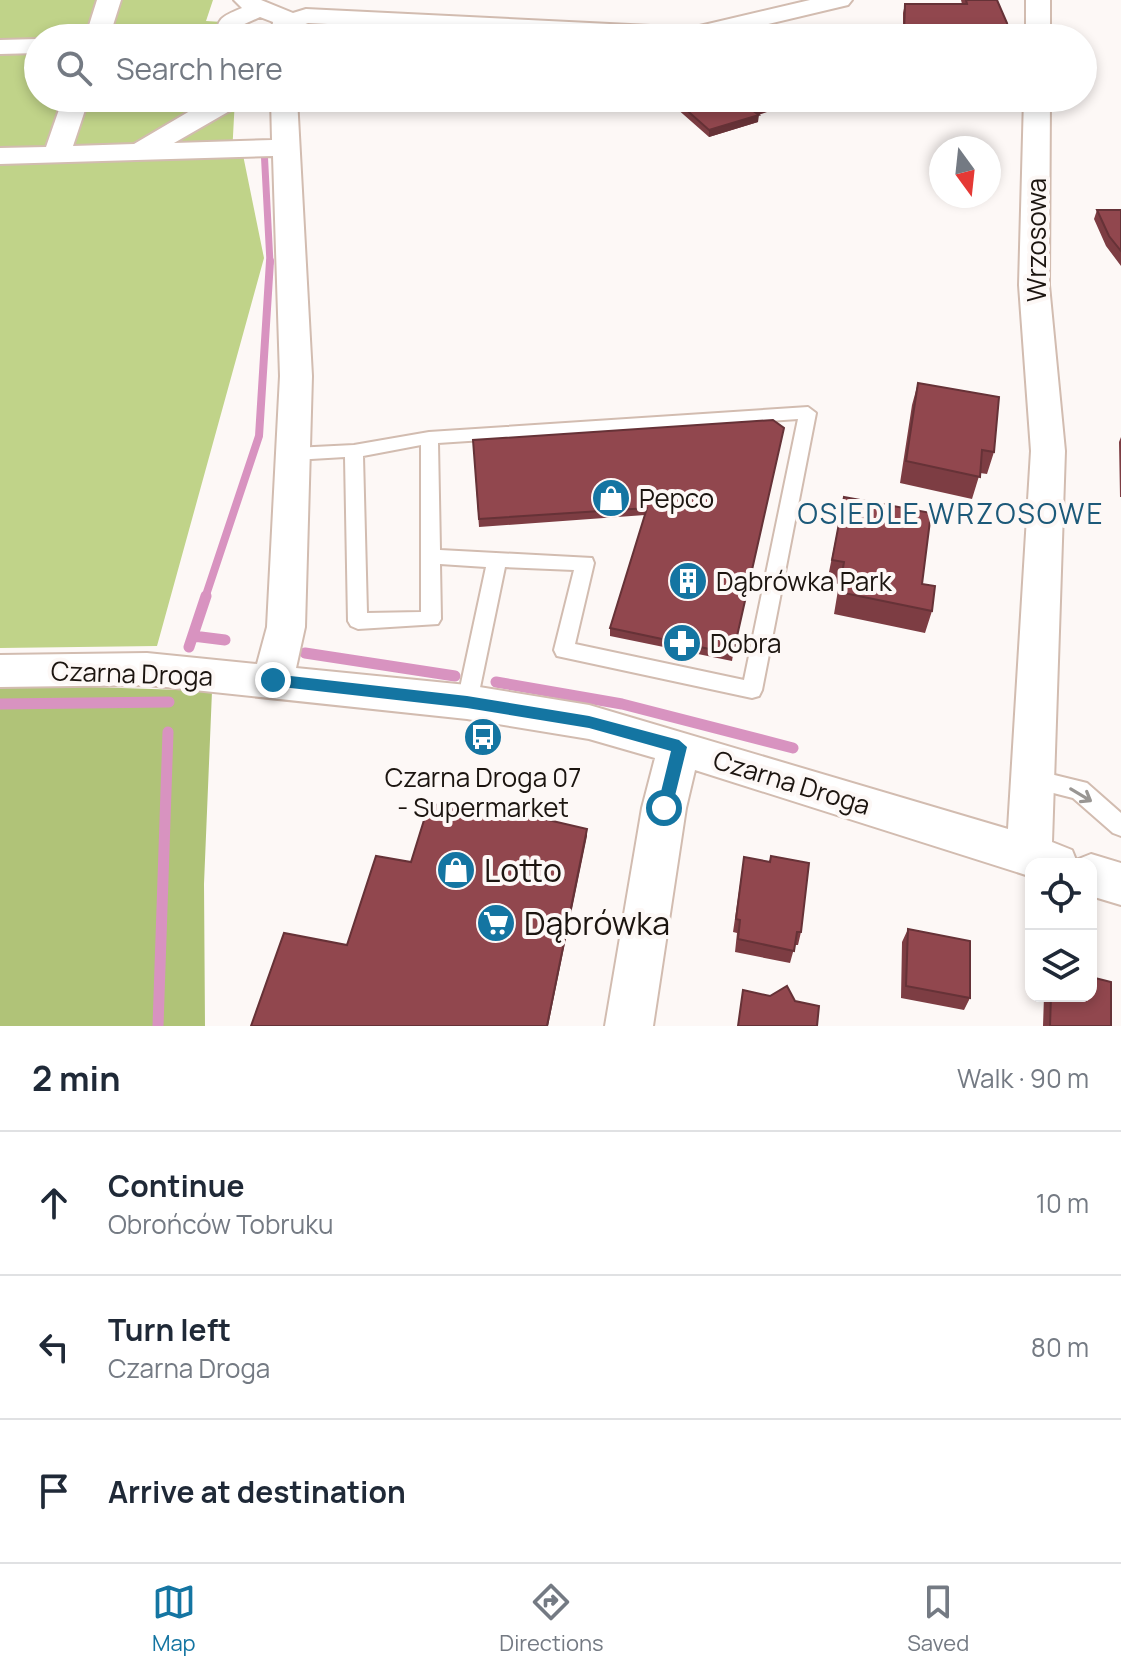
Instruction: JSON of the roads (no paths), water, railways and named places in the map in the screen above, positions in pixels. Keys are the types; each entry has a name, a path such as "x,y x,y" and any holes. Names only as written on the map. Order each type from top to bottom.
{"street":[{"path":"101,24 109,0"},
{"path":"738,24 840,0"},
{"path":"1038,0 1038,24"},
{"path":"228,24 252,5 280,24"},
{"path":"294,24 306,16 332,15 494,24"},
{"path":"0,47 24,46"},
{"path":"57,153 71,112"},
{"path":"140,151 210,112"},
{"path":"273,680 286,627 296,376 284,112"},
{"name":"Wrzosowa","path":"1037,112 1034,285 1048,451 1034,779 1043,858"},
{"path":"0,156 285,148"},
{"name":"Czarna Droga","path":"0,671 147,669 467,702 589,722 1037,858"},
{"path":"629,1026 664,808 679,747"},
{"path":"1097,877 1121,884"}],"lane":[{"path":"294,454 354,451 429,438 808,413 752,690 564,650 585,563 431,557"},
{"path":"354,451 358,621 431,619 429,438"},
{"path":"467,702 497,560"},
{"path":"1034,779 1079,790 1121,826"}],"waterway":[{"path":"264,148 270,262"},
{"path":"205,598 259,436 270,262"},
{"path":"189,647 206,596"},
{"path":"193,636 225,640"},
{"path":"305,653 455,676"},
{"path":"496,682 622,704 793,748"},
{"path":"0,704 169,702"},
{"path":"158,1026 168,732"}],"place":[{"name":"Pepco","path":"611,498"},
{"name":"Dąbrówka Park","path":"688,581"},
{"name":"Dobra","path":"682,643"},
{"name":"Czarna Droga 07 - Supermarket","path":"483,737"},
{"name":"Lotto","path":"456,870"},
{"name":"Dąbrówka","path":"496,923"}],"district":[{"name":"OSIEDLE WRZOSOWE","path":"951,513"}]}
